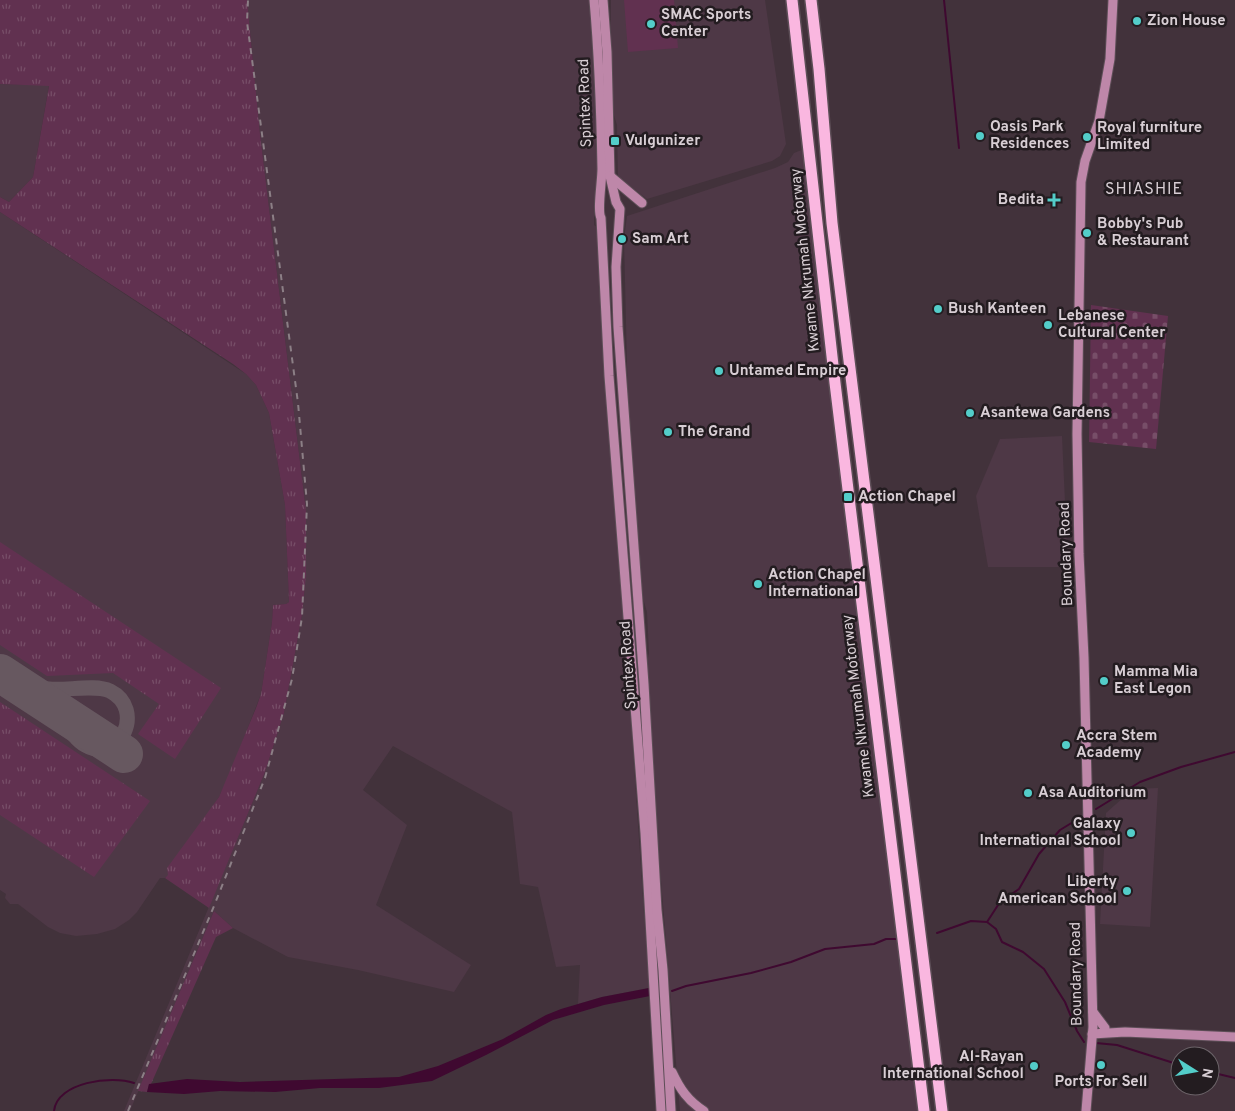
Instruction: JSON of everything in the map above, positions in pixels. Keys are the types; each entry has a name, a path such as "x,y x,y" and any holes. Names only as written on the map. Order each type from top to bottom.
{"highway":[{"name":"Kwame Nkrumah Motorway","path":"792,0 835,382 924,1111"},
{"name":"Kwame Nkrumah Motorway","path":"811,0 819,69 832,224 942,1111"}],"main road":[{"name":"Spintex Road","path":"594,0 602,147 600,205 598,213 601,218 608,366 645,833 661,1110"},
{"name":"Spintex Road","path":"603,0 607,52 610,176 616,202 620,209 616,267 618,327 644,684 657,910 673,1110"},
{"name":"Boundary Road","path":"1086,1111 1092,1012 1078,482 1079,254 1081,182 1085,161 1099,121 1102,104 1111,45 1113,0"},
{"path":"610,176 642,203"},
{"path":"600,205 607,200 616,202"},
{"path":"601,218 610,222 618,217"},
{"path":"1092,1012 1104,1031"},
{"path":"1092,1034 1104,1031"},
{"path":"1092,1034 1104,1031 1235,1036"},
{"path":"669,1066 683,1094 704,1111"},
{"path":"661,1110 673,1110"}],"shaded area":[{"path":"247,0 590,0 598,127 594,225 598,228 649,988 602,997 578,1004 580,965 556,967 538,887 520,884 512,812 393,746 363,790 407,825 376,905 471,965 454,992 358,970 288,957 233,928 214,911 130,1111 124,1111 265,772 284,713 302,615 306,576 306,511 260,134"},
{"path":"611,0 765,0 786,144 780,156 772,161 647,199 618,177 617,125 610,103"},
{"path":"0,84 49,85 33,177 9,202 0,197"},
{"path":"804,149 923,1111 680,1111 656,820 646,667 649,653 647,612 643,598 628,407 624,239 627,216 775,168 788,162 794,153"},
{"path":"0,212 246,374 256,385 269,413 285,505 289,602 273,605 261,694 229,776 219,797 168,876 160,878 137,912 129,920 115,929 97,934 76,936 60,933 48,927 18,904 10,904 5,898 6,894 0,890"},
{"path":"1062,436 1068,567 988,567 976,496 1000,439"},
{"path":"1158,788 1150,927 1100,924 1106,813 1133,789"},
{"path":"649,988 650,996 604,1005 553,1020 432,1081 379,1088 320,1088 275,1092 220,1091 184,1094 147,1092 149,1084 187,1079 240,1082 399,1077 438,1066 503,1039 546,1015 561,1009 602,997"}],"green space":[{"path":"0,0 247,0 260,134 306,511 306,576 302,615 284,713 265,772 209,908 165,878 168,875 167,868 219,797 261,694 273,605 289,602 285,505 269,413 256,385 233,364 0,212 0,197 9,202 33,177 49,86 0,84"},
{"name":"SMAC Sports Center","path":"624,0 674,0 678,48 628,52"},
{"path":"1091,305 1168,316 1156,449 1089,442"},
{"path":"0,542 221,688 175,759 138,734 159,704 113,673 47,676 0,645"},
{"path":"0,702 150,801 94,877 0,815"},
{"path":"214,911 233,928 216,937 147,1092 138,1091"}],"waterway":[{"path":"944,0 959,148"},
{"path":"1096,809 1140,782 1181,767 1235,752"},
{"path":"937,933 971,921 987,922 1000,902 1019,889 1039,854 1060,830 1078,819"},
{"path":"987,922 996,929 1002,942 1023,952 1044,969 1065,1002 1077,1031 1084,1042"},
{"path":"672,991 686,986 751,973 791,962 825,949 874,944 886,939 898,939"},
{"path":"1096,1043 1117,1045 1170,1062"},
{"path":"1220,1074 1235,1078"},
{"path":"54,1111 57,1101 75,1087 87,1083 113,1080 134,1083"}],"taxiway":[{"path":"9,678 44,688 97,688 110,691 121,699 126,710 127,721 124,732 118,741 109,748 98,749 80,742 53,707"}],"runway":[{"path":"0,673 124,754"}],"railway":[{"path":"128,1111 214,906 265,778 292,679 302,617 307,504 298,403 247,22 248,0"}],"place":[{"name":"Zion House","path":"1137,21"},
{"name":"SMAC Sports Center","path":"651,24"},
{"name":"Oasis Park Residences","path":"980,136"},
{"name":"Royal furniture Limited","path":"1087,137"},
{"name":"Vulgunizer","path":"615,141"},
{"name":"Bedita","path":"1054,200"},
{"name":"Bobby's Pub & Restaurant","path":"1087,233"},
{"name":"Sam Art","path":"622,239"},
{"name":"Bush Kanteen","path":"938,309"},
{"name":"Lebanese Cultural Center","path":"1048,325"},
{"name":"Untamed Empire","path":"719,371"},
{"name":"Asantewa Gardens","path":"970,413"},
{"name":"The Grand","path":"668,432"},
{"name":"Action Chapel","path":"848,497"},
{"name":"Action Chapel International","path":"758,584"},
{"name":"Mamma Mia East Legon","path":"1104,681"},
{"name":"Accra Stem Academy","path":"1066,745"},
{"name":"Asa Auditorium","path":"1028,793"},
{"name":"Galaxy International School","path":"1131,833"},
{"name":"Liberty American School","path":"1127,891"},
{"name":"Ports For Sell","path":"1101,1065"},
{"name":"Al-Rayan International School","path":"1034,1066"}],"district":[{"name":"SHIASHIE","path":"1144,190"}]}
